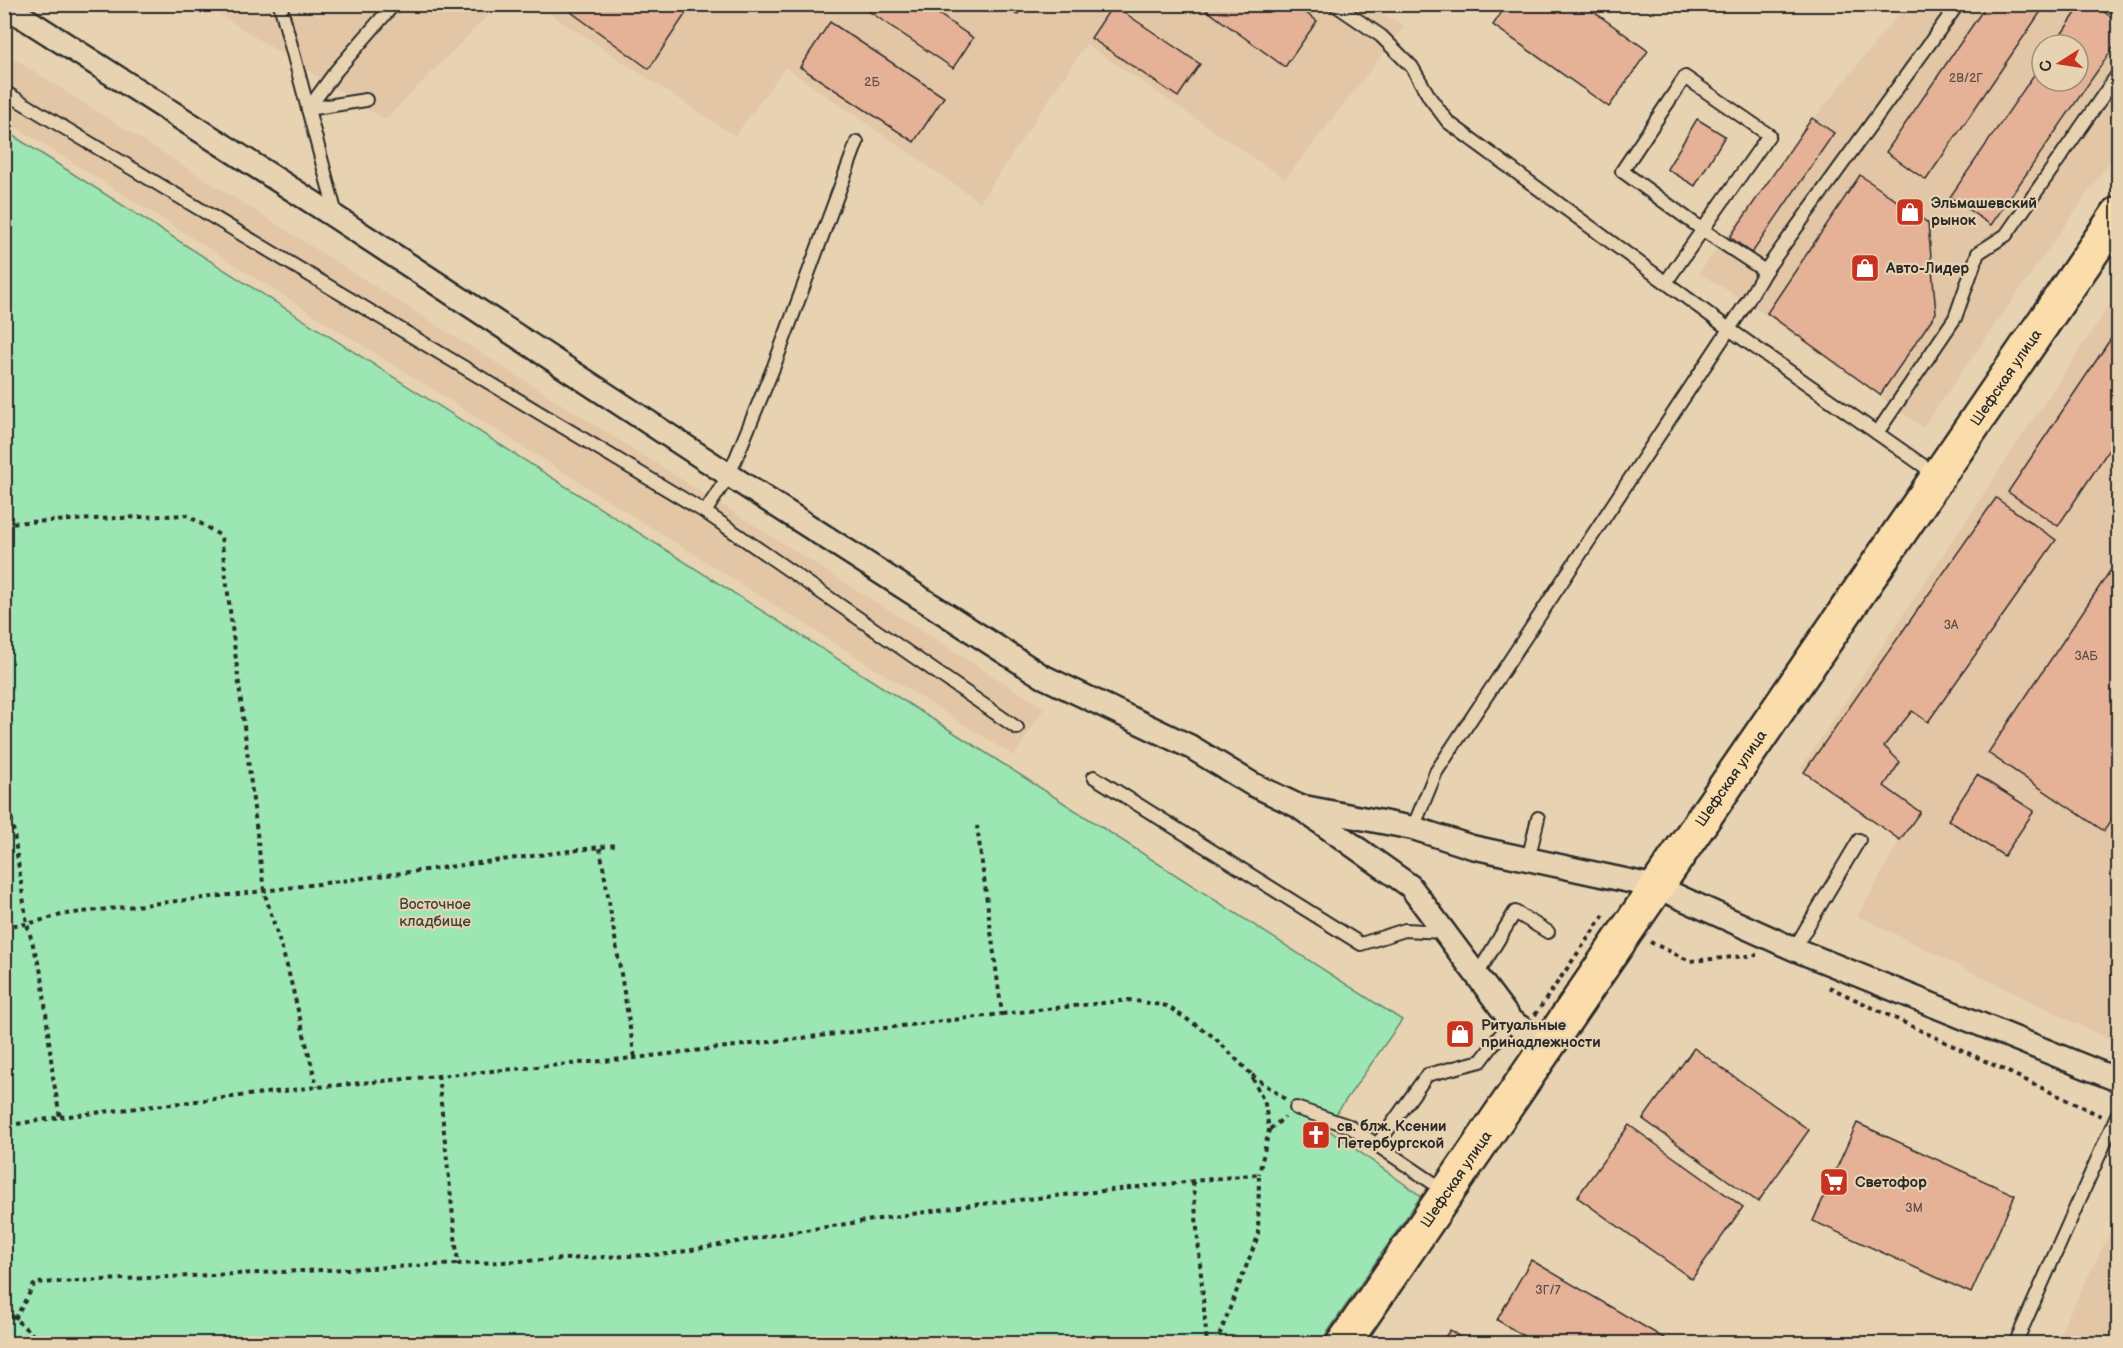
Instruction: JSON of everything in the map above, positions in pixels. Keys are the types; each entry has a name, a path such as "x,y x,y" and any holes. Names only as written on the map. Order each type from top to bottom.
{"main road":[{"name":"Шефская улица","path":"1343,1344 1446,1192 1528,1032 1658,887 1928,468 2118,214"}],"street":[{"path":"4,6 337,218 729,475 1042,676 1191,747 1252,784 1296,805 1410,886 1476,975 1528,1032"},
{"path":"1296,805 1413,828 1472,847 1658,887 1794,950 2118,1080"}],"lane":[{"path":"280,4 337,218"},
{"path":"308,109 336,71 394,4"},
{"path":"1334,4 1380,36 1412,67 1430,98 1448,122 1729,329 1928,468"},
{"path":"1413,828 1436,772 1765,272 1958,4"},
{"path":"2115,4 2118,10"},
{"path":"1877,433 1955,318 1978,253 2006,235 2118,75"},
{"path":"1666,282 1703,230 1769,135 1684,77 1622,171 1703,230 1765,272"},
{"path":"8,94 705,512 1017,728"},
{"path":"308,109 366,100"},
{"path":"705,512 729,475 774,366 857,142"},
{"path":"1094,777 1361,944 1405,930 1444,932"},
{"path":"1528,860 1538,818"},
{"path":"1794,950 1859,840"},
{"path":"1476,975 1515,912 1548,932"},
{"path":"1377,1145 1427,1075 1481,1061 1528,1032"},
{"path":"1296,1108 1349,1126 1446,1192"},
{"path":"2015,1344 2116,1118"}],"path":[{"path":"4,523 187,515 221,536 264,891 287,966 317,1087"},
{"path":"4,765 27,924 42,976 53,1077 60,1117"},
{"path":"977,825 1002,1014"},
{"path":"4,926 27,924 65,914 264,891 616,845"},
{"path":"600,848 635,1058"},
{"path":"1528,1032 1606,912"},
{"path":"1650,942 1690,961 1760,954"},
{"path":"1824,985 2116,1118"},
{"path":"4,1126 60,1117 317,1087 635,1058 1128,1000 1167,1006 1214,1037 1250,1073 1296,1108 1269,1130"},
{"path":"1216,1344 1258,1236 1260,1174 1269,1130 1265,1104 1250,1073"},
{"path":"438,1075 458,1264"},
{"path":"15,1319 35,1283 669,1254 786,1233 972,1205 1260,1174"},
{"path":"1193,1182 1207,1344"},
{"path":"4,1309 43,1344"}],"shaded area":[{"path":"1364,4 1405,26 1285,179 1086,44 980,202 785,67 735,136 537,5"},
{"path":"205,5 498,5 385,120"},
{"name":"Эльмашевский рынок","path":"1906,5 2118,5 2118,150 1923,427 1747,302 1699,273 1821,110"},
{"path":"6,54 1044,708 1014,756 5,120 4,57"},
{"path":"2118,292 2118,1044 1858,916 1901,838 1801,768"},
{"path":"2118,1217 2118,1343 2055,1343"}],"green space":[{"name":"Восточное кладбище","path":"4,130 986,753 1402,1020 1326,1128 1421,1196 1320,1343 5,1343"}],"building":[{"path":"560,4 692,4 649,69"},
{"path":"862,4 924,4 973,38 953,68 861,6"},
{"path":"1002,4 1026,4 1017,15"},
{"path":"1198,4 1294,4 1317,21 1285,67"},
{"path":"1507,4 1583,4 1648,51 1609,107 1493,25"},
{"path":"1987,4 2046,4 1926,180 1886,152"},
{"path":"2082,4 2093,4 2118,22 2118,41 2090,82 2090,33 2062,33"},
{"path":"1113,5 1200,64 1178,97 1091,38"},
{"path":"830,22 944,97 914,142 800,67"},
{"path":"2030,80 2030,93 2082,93 1991,225 1950,197"},
{"path":"1812,118 1834,133 1752,253 1730,237"},
{"path":"1697,119 1725,136 1695,186 1667,169"},
{"name":"Авто-Лидер","path":"1860,175 1928,223 1936,313 1880,395 1767,313"},
{"path":"2118,328 2118,436 2058,526 2008,492"},
{"path":"1996,498 2056,540 1928,722 1912,711 1884,746 1900,762 1884,786 1920,812 1900,840 1804,772"},
{"path":"2118,559 2118,810 2104,831 1988,753"},
{"path":"1977,775 2034,811 2004,856 1948,820"},
{"path":"1694,1048 1809,1130 1758,1202 1643,1119"},
{"path":"1857,1123 2015,1195 1971,1293 1813,1221"},
{"path":"1629,1125 1743,1207 1692,1279 1577,1197"},
{"path":"1531,1260 1674,1344 1537,1344 1497,1320"},
{"path":"1450,1330 1470,1344 1440,1344"}],"place":[{"name":"Эльмашевский рынок","path":"1910,212"},
{"name":"Авто-Лидер","path":"1865,268"},
{"name":"Ритуальные принадлежности","path":"1460,1034"},
{"name":"св. блж. Ксении Петербургской","path":"1316,1135"},
{"name":"Светофор","path":"1834,1182"}]}
